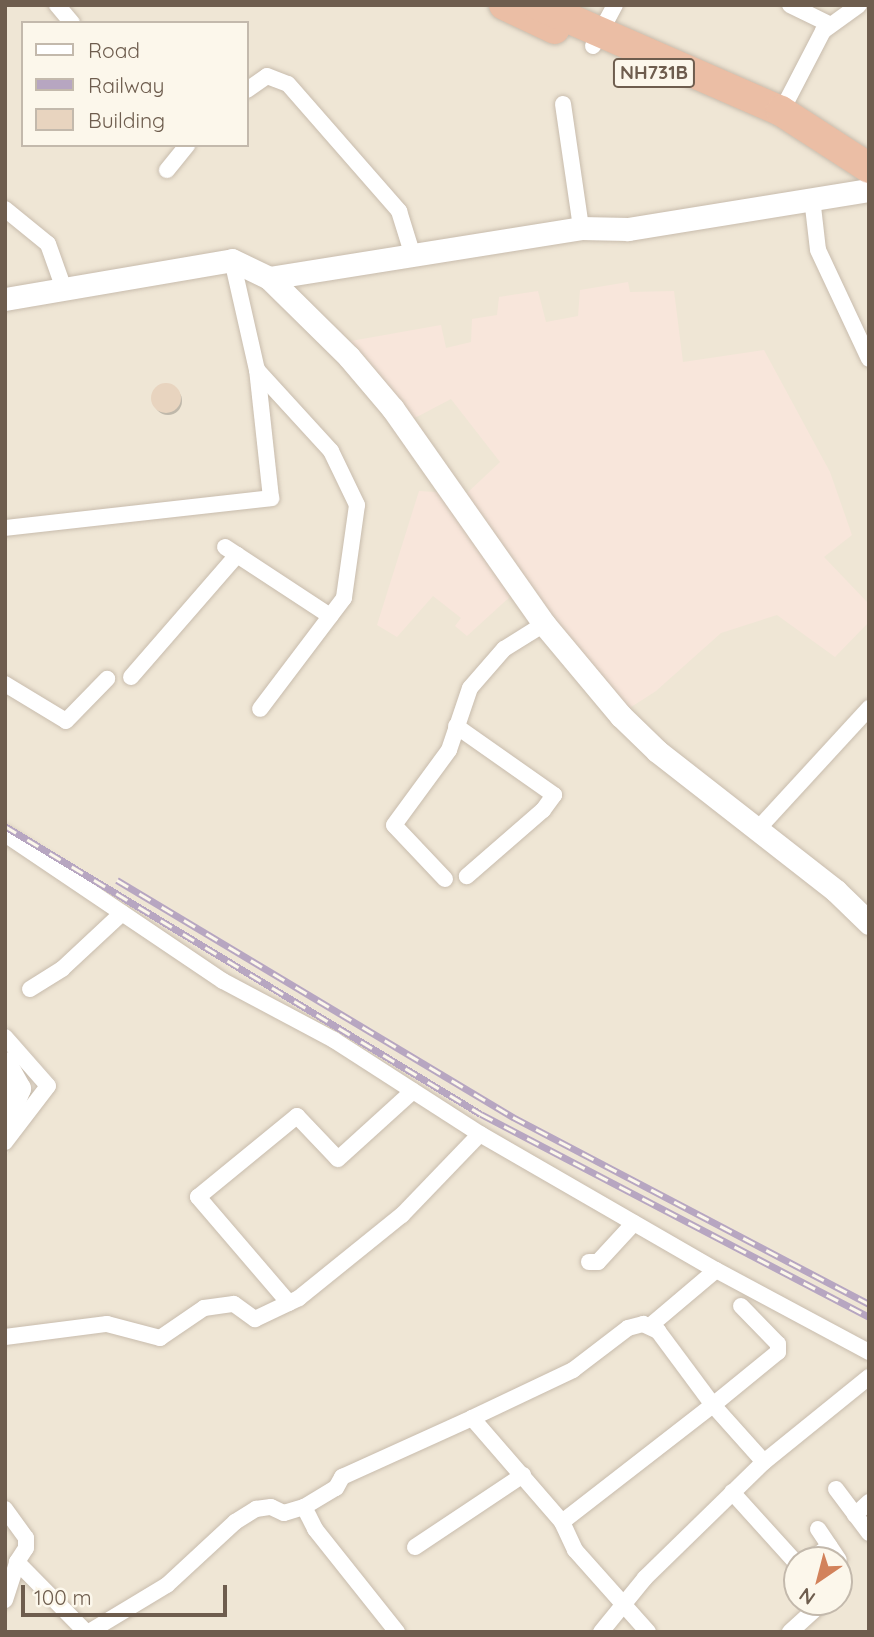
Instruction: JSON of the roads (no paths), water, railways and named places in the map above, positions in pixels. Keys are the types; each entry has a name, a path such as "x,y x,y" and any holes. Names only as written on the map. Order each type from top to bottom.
{"highway":[{"name":"NH731B","path":"503,5 554,14 596,40 778,117 869,168"}],"street":[{"path":"57,5 70,21"},
{"path":"596,40 615,5"},
{"path":"790,5 830,24"},
{"path":"778,117 830,24 859,5"},
{"path":"248,89 267,76 288,84 399,211 413,256"},
{"path":"563,104 581,228"},
{"path":"167,170 185,147"},
{"path":"269,278 581,228 628,229 869,191"},
{"path":"812,198 818,250 869,359"},
{"path":"5,209 48,244 64,289"},
{"path":"5,528 271,498 257,370 232,260"},
{"path":"5,299 232,260 269,278 349,357 393,409 544,624 637,733 836,891 869,923"},
{"path":"257,370 331,451 356,505 344,598 260,709"},
{"path":"131,677 231,551 330,616"},
{"path":"445,879 394,825 449,750 470,688 481,673 504,649 544,624"},
{"path":"5,684 66,721 107,679"},
{"path":"757,830 869,708"},
{"path":"456,726 554,795 543,810 467,876"},
{"path":"5,834 223,981 334,1040 480,1134 716,1270 869,1352"},
{"path":"30,989 62,969 122,913"},
{"path":"5,1037 48,1086 5,1142"},
{"path":"5,1063 19,1088 5,1123"},
{"path":"289,1303 198,1197 297,1116 338,1159 413,1091"},
{"path":"5,1337 107,1324 160,1338 204,1308 234,1304 255,1320 289,1303 402,1215 480,1134"},
{"path":"589,1262 598,1262 635,1223"},
{"path":"17,1562 88,1632 167,1585 235,1522 256,1509 271,1507 284,1513 304,1507 336,1488 342,1478 573,1370 628,1328 651,1325 716,1270"},
{"path":"562,1522 778,1352 778,1344 741,1306"},
{"path":"651,1325 713,1405 764,1462"},
{"path":"601,1632 645,1578 732,1492 764,1462 869,1377"},
{"path":"472,1418 562,1522 575,1550 623,1608 648,1632"},
{"path":"415,1547 523,1475"},
{"path":"836,1489 869,1533"},
{"path":"732,1492 783,1548"},
{"path":"855,1515 869,1502"},
{"path":"304,1507 315,1529 394,1631"},
{"path":"5,1509 26,1538 26,1548 17,1562 5,1601"},
{"path":"818,1529 830,1546"},
{"path":"790,1632 807,1616"}],"railway":[{"path":"5,826 481,1114 869,1317"},
{"path":"117,880 513,1117 869,1304"}]}
